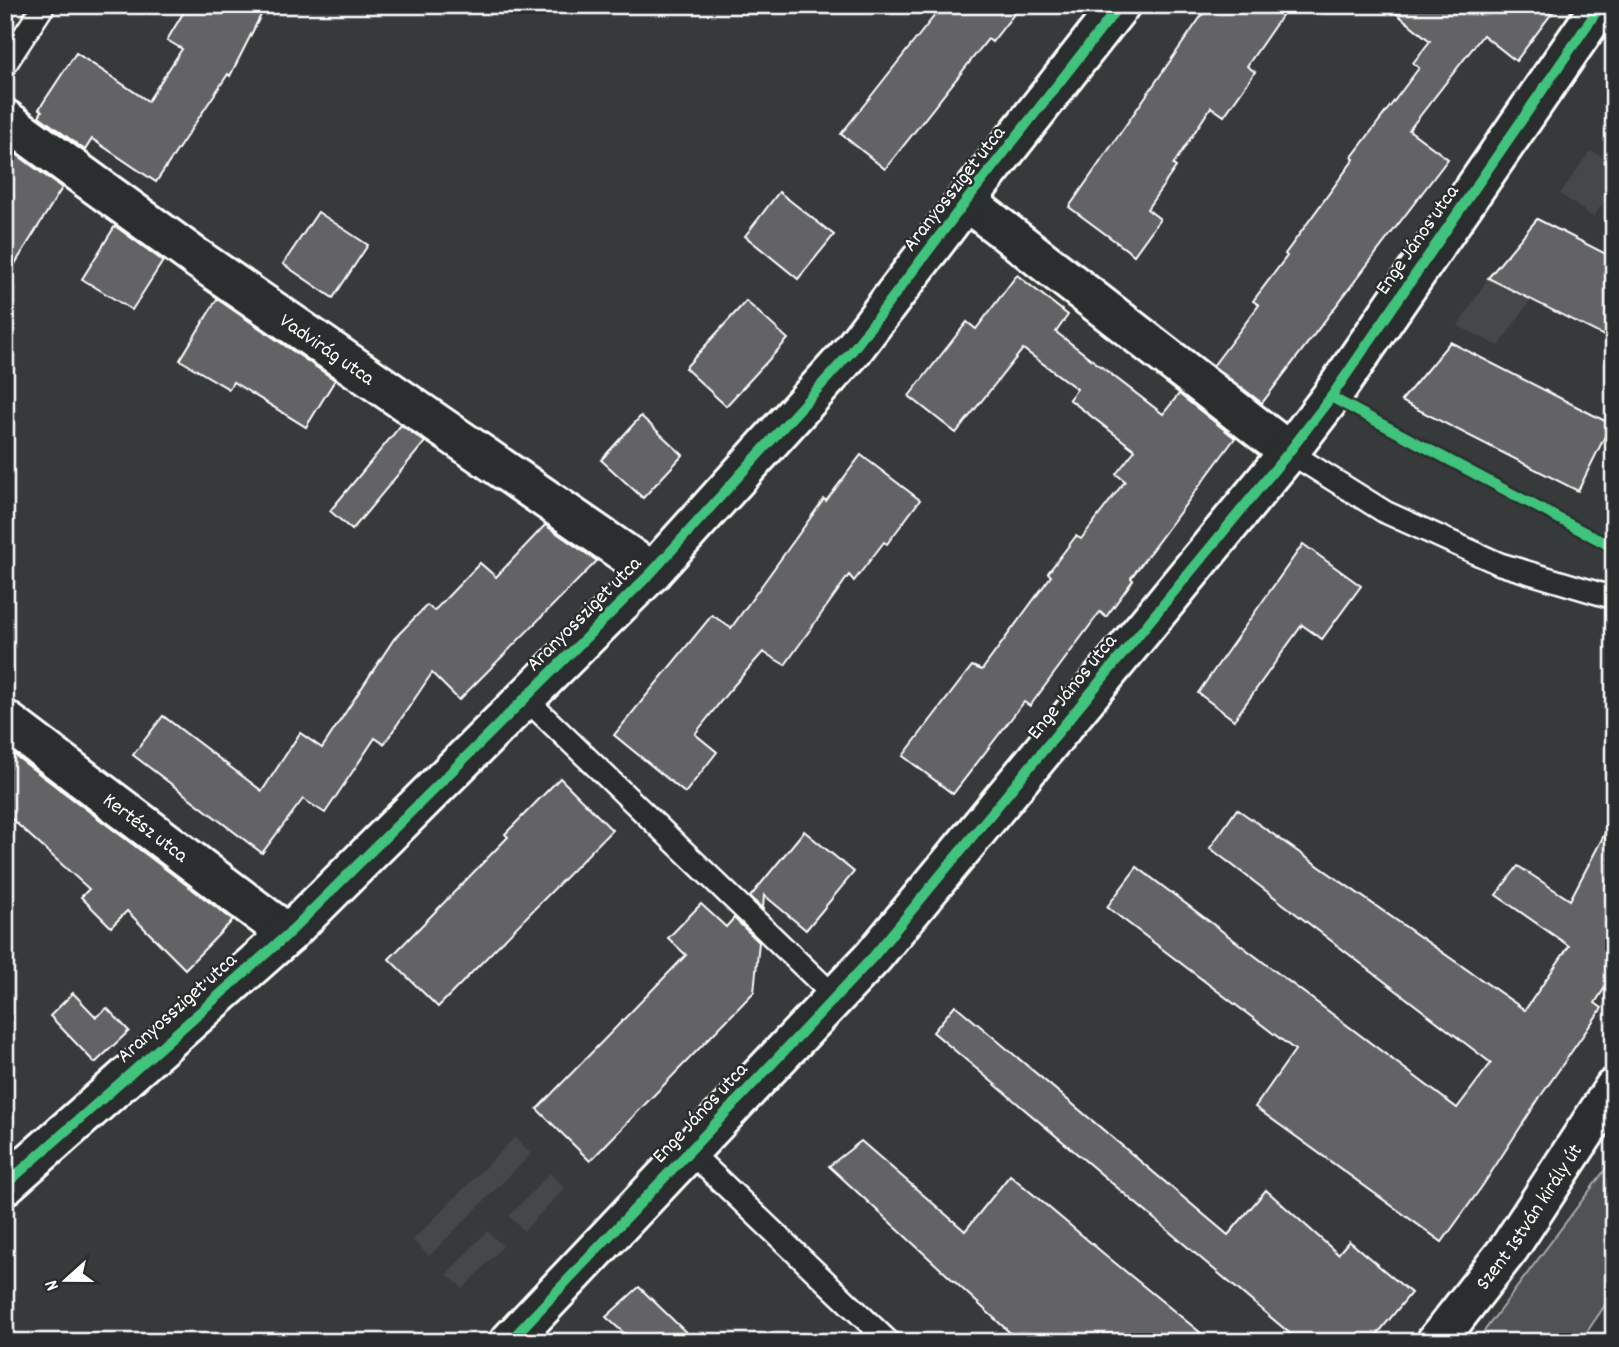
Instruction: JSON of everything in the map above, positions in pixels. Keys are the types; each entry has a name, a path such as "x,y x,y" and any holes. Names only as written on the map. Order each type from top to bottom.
{"street":[{"name":"Aranyossziget utca","path":"5,1185 288,934 652,572 852,351 965,201 1119,5"},
{"name":"Enge János utca","path":"509,1342 881,946 1289,452 1331,397 1601,5"},
{"name":"Vadvirág utca","path":"5,119 194,257 652,572"},
{"path":"965,201 1289,452"},
{"name":"Kertész utca","path":"5,720 288,934"},
{"name":"Szent István király út","path":"1436,1342 1510,1247 1614,1088"}],"lane":[{"path":"5,65 44,5"},
{"path":"1289,452 1385,512 1500,564 1614,598"},
{"path":"525,698 835,996"},
{"path":"689,1151 889,1342"}],"shaded area":[{"path":"1590,151 1614,162 1614,189 1593,217 1560,194"},
{"path":"1488,278 1531,299 1499,346 1458,326"},
{"path":"515,1137 531,1154 429,1256 413,1240"},
{"path":"1614,1158 1614,1292 1580,1342 1476,1342"},
{"path":"550,1173 565,1188 524,1231 509,1216"},
{"path":"487,1231 503,1246 463,1289 447,1274"}],"building":[{"path":"188,5 266,5 230,76 228,74 156,182 92,139 85,150 39,116 42,111 39,109 76,53 148,101 182,49 167,40"},
{"path":"943,5 1021,5 992,42 988,39 885,169 841,134"},
{"path":"1209,5 1289,5 1247,66 1255,72 1224,116 1211,107 1173,165 1176,167 1147,209 1160,219 1134,255 1069,207"},
{"path":"1386,5 1558,5 1516,61 1483,35 1409,130 1448,159 1262,403 1213,366 1259,305 1253,301 1354,159 1352,157 1419,68 1413,63 1430,41"},
{"path":"16,154 62,188 5,280 5,170"},
{"path":"779,192 834,235 798,279 745,236"},
{"path":"318,212 368,245 333,298 283,264"},
{"path":"1537,219 1614,258 1614,341 1488,278"},
{"path":"115,226 163,261 132,310 82,279"},
{"path":"1017,275 1068,315 1056,332 1163,414 1179,394 1235,438 1131,578 1133,580 1106,617 1100,612 1030,706 1024,702 953,794 903,756 972,666 982,670 1051,576 1048,573 1076,536 1081,539 1125,481 1116,474 1135,450 1069,399 1077,389 1023,349 956,433 909,396 967,322 976,329"},
{"path":"217,299 335,380 306,427 233,382 229,389 180,360"},
{"path":"746,301 788,339 726,406 685,368"},
{"path":"1450,342 1611,424 1578,491 1401,401"},
{"path":"641,416 683,455 643,498 601,460"},
{"path":"401,425 425,442 352,530 330,511"},
{"path":"861,455 920,500 887,544 884,542 854,581 849,575 785,665 763,652 729,691 695,734 717,752 685,793 614,735 712,615 731,628 824,499 826,501"},
{"path":"545,525 597,561 459,700 432,673 384,744 375,738 325,813 303,799 262,853 133,755 163,716 262,791 300,733 322,748 394,639 427,605 434,611 480,563 496,577"},
{"path":"1303,544 1361,586 1322,639 1302,625 1234,720 1198,693"},
{"path":"5,748 233,920 185,969 127,911 111,927 81,897 89,889 5,813"},
{"path":"560,778 612,830 438,1007 389,959 508,837 505,834"},
{"path":"1237,809 1525,1010 1569,946 1496,895 1518,866 1570,900 1614,816 1614,973 1595,1003 1602,1008 1442,1242 1255,1107 1295,1050 1107,907 1137,867 1457,1108 1491,1063 1210,848"},
{"path":"804,831 854,872 806,930 764,895 763,909 750,897"},
{"path":"701,904 726,927 734,918 759,942 754,992 590,1161 537,1109 686,955 668,938"},
{"path":"73,993 96,1017 107,1008 129,1031 95,1063 50,1016"},
{"path":"955,1005 1228,1235 1266,1190 1338,1254 1349,1241 1411,1293 1371,1342 1300,1342 933,1032"},
{"path":"861,1141 965,1231 1010,1175 1212,1342 1020,1342 829,1166"},
{"path":"639,1287 696,1342 634,1342 606,1317"}],"cycle path":[{"path":"5,1185 288,934 652,572 852,351 1120,5"},
{"path":"509,1342 873,957 1289,452 1331,397 1601,5"},
{"path":"1331,397 1614,548"}]}
